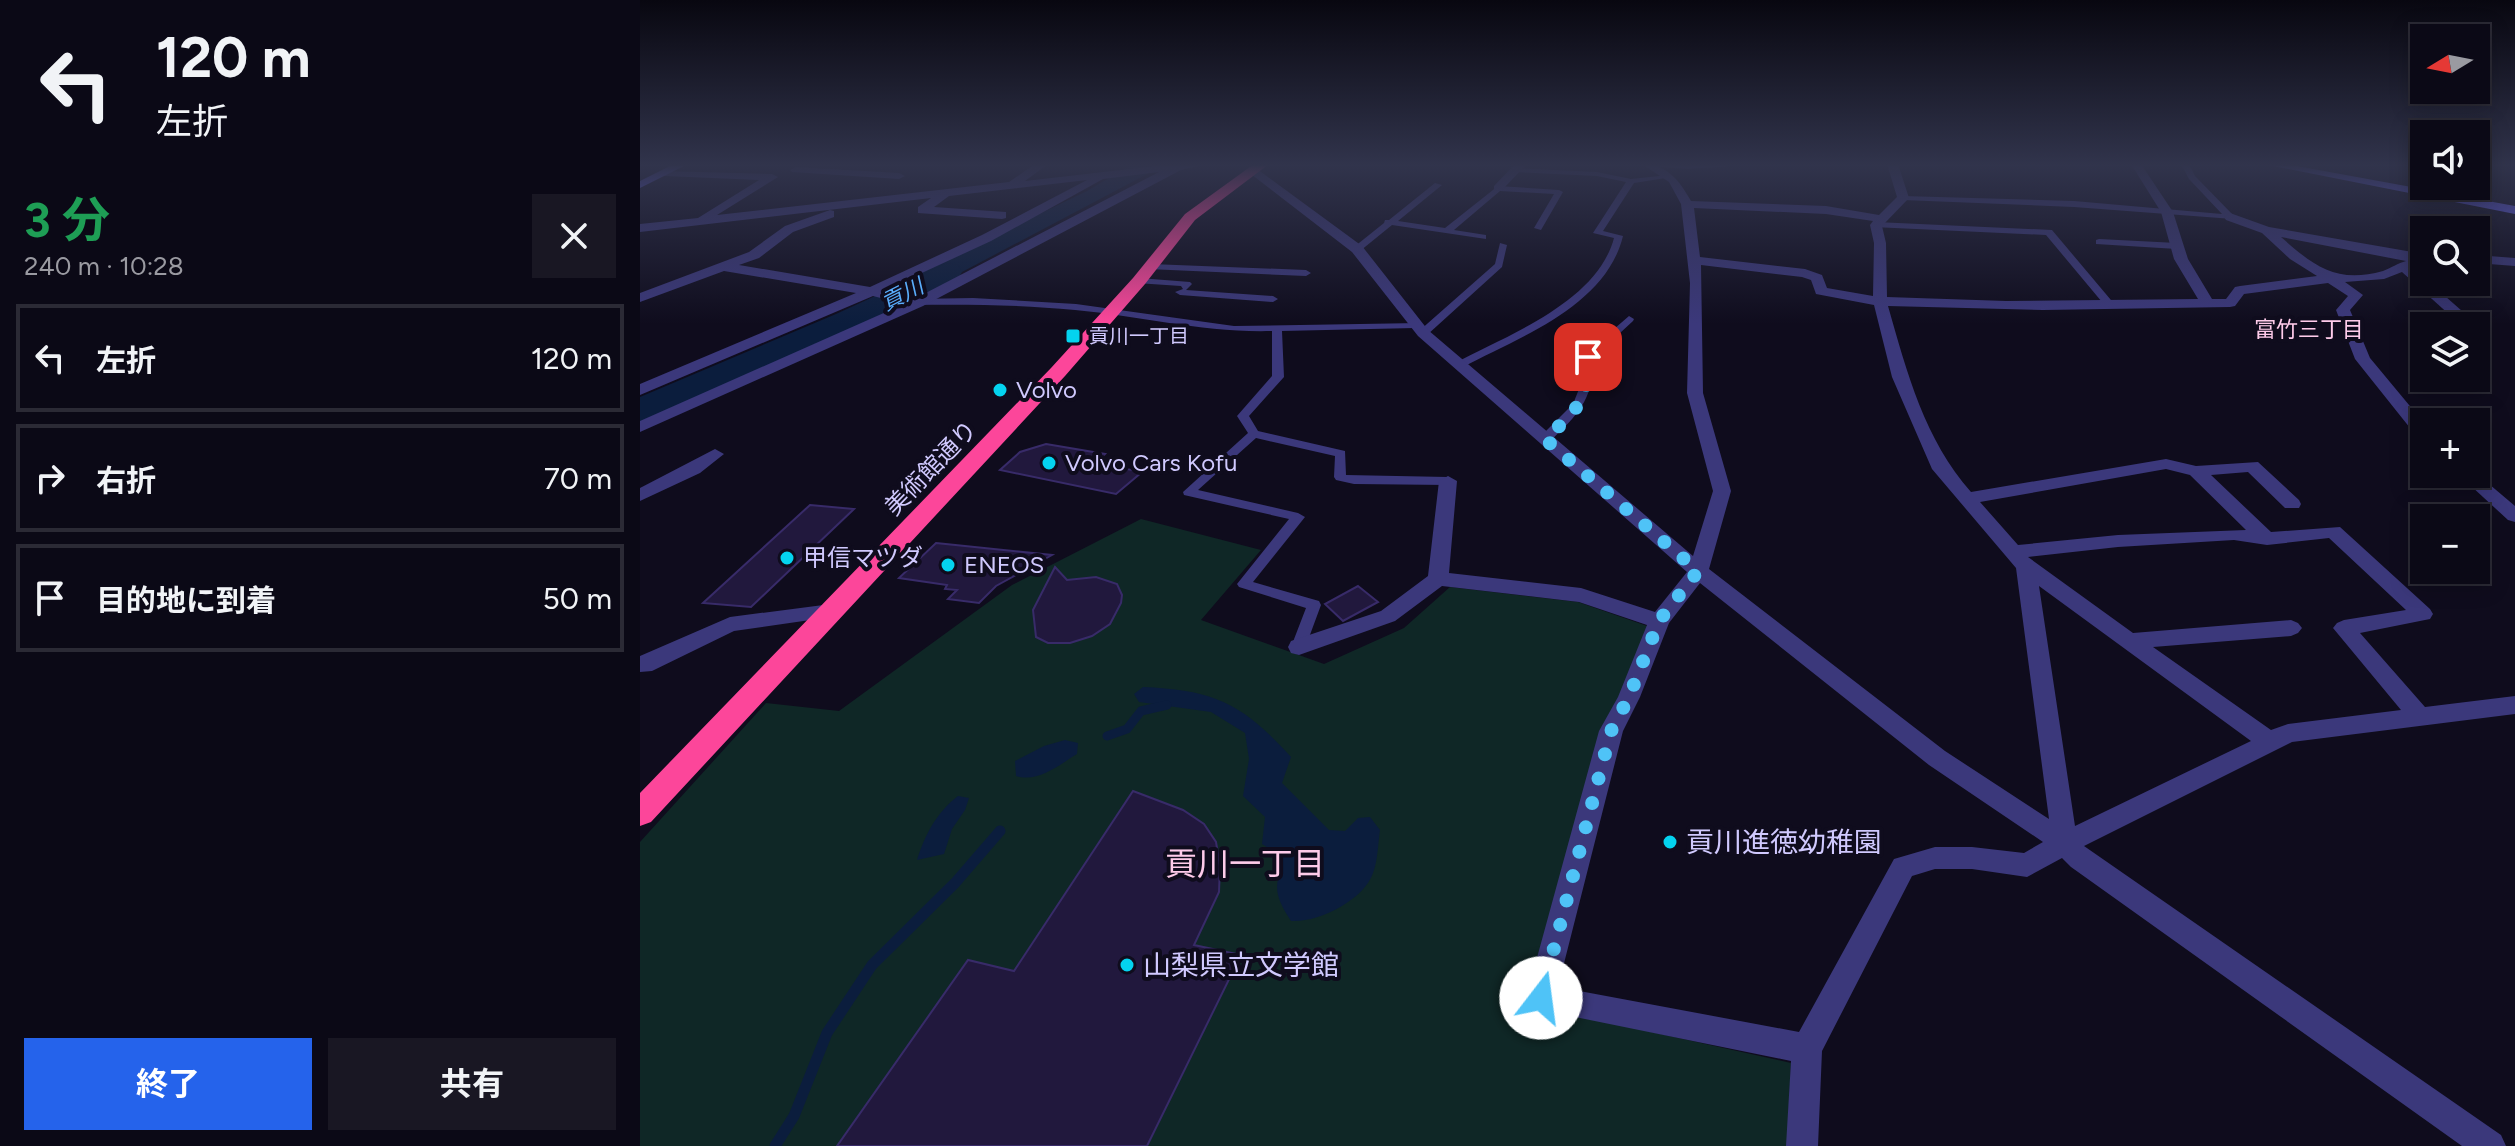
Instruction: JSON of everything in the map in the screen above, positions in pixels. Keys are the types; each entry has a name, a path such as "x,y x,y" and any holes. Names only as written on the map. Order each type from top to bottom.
{"highway":[{"name":"美術館通り","path":"640,813 964,473 1145,274 1190,217"}],"street":[{"path":"700,221 706,217"},
{"path":"640,228 731,217"},
{"path":"640,298 754,255 789,229 821,217"},
{"path":"640,390 873,292 1026,217"},
{"path":"640,427 916,303 1080,217"},
{"path":"1319,217 1357,249 1419,329 1698,571 1937,758 2065,843 2080,859 2490,1146"},
{"path":"1689,217 1695,260 1695,393 1722,491 1698,571 1659,621 1629,697 1611,731 1541,998 1807,1049"},
{"path":"1859,217 1879,222"},
{"path":"1884,217 1879,222 1880,301 1900,377 1941,469 2019,560 2270,742"},
{"path":"2169,217 2177,246 2207,303"},
{"path":"2231,217 2266,230 2410,260"},
{"path":"2266,230 2295,256 2356,295 2343,310 2363,359 2410,417"},
{"path":"1695,260 1805,273 1817,278 1821,291 1880,301 2021,308 2230,303 2240,290 2327,278 2384,275 2410,263"},
{"path":"2490,260 2515,262"},
{"path":"724,267 873,292 916,303"},
{"path":"2443,296 2455,312"},
{"path":"640,495 694,469 715,454"},
{"path":"1966,499 2166,464 2196,471 2252,466 2292,504"},
{"path":"2196,471 2267,539"},
{"path":"1438,579 1448,481"},
{"path":"2483,488 2515,516"},
{"path":"2019,560 2118,541 2234,534 2267,539 2333,531 2423,614 2344,628 2420,717"},
{"path":"2019,560 2065,843"},
{"path":"1299,647 1388,616 1438,579 1581,595 1659,621"},
{"path":"640,664 644,665 730,624 831,611"},
{"path":"2129,641 2291,628"},
{"path":"1802,1146 1807,1049 1903,867 1935,858 1972,858 2027,865 2065,843 2288,733 2515,705"}],"lane":[{"path":"1357,249 1394,217"},
{"path":"1447,231 1463,217"},
{"path":"1538,228 1544,217"},
{"path":"1459,365 1548,316 1593,284 1611,260 1619,236 1597,233 1607,217"},
{"path":"1388,222 1483,237"},
{"path":"1879,222 2049,232 2111,306"},
{"path":"2099,242 2177,246"},
{"path":"916,303 973,301 1112,311 1234,329 1419,329 1499,265 1503,245"},
{"path":"1145,274 1306,273"},
{"path":"1145,274 1187,284 1180,292 1273,299"},
{"path":"1545,439 1577,410 1589,383 1588,357 1629,319"},
{"path":"1277,329 1278,377 1243,416 1254,434 1341,454 1340,477 1354,480 1448,481"},
{"path":"1254,434 1189,492 1298,517 1244,584 1314,605 1299,647"}],"green space":[{"path":"1141,519 1261,550 1201,620 1324,664 1404,628 1450,587 1578,602 1650,627 1530,1005 1791,1063 1787,1146 640,1146 640,842 766,703 839,711 1012,585"}],"water":[{"path":"1032,217 1065,217 911,299 879,291"},
{"path":"1143,687 1209,696 1242,712 1258,724 1291,757 1282,783 1329,830 1345,831 1358,818 1370,817 1380,830 1378,852 1373,873 1360,892 1326,914 1291,921 1278,895 1279,875 1283,867 1275,852 1262,844 1265,817 1243,796 1249,759 1245,733 1211,712 1139,702 1134,694"},
{"path":"1065,740 1078,743 1077,754 1040,775 1016,776 1015,761 1044,746"},
{"path":"958,796 969,798 952,829 944,854 917,860 932,825"}],"building":[{"path":"1046,444 1105,454 1096,463 1142,472 1116,494 1000,470 1020,452"},
{"path":"810,505 854,509 751,607 703,603"},
{"path":"936,543 1052,555 996,586 979,603 948,599 957,590 945,589 947,585 899,578"},
{"path":"1055,567 1067,580 1096,577 1117,584 1122,595 1121,603 1110,624 1092,636 1070,643 1048,643 1036,637 1033,610"},
{"path":"1358,586 1378,602 1343,621 1325,604"},
{"name":"山梨県立文学館","path":"1133,791 1183,810 1204,824 1216,842 1220,866 1219,892 1194,945 1241,955 1147,1146 837,1146 968,960 1014,971"}],"waterway":[{"name":"貢川","path":"640,411 848,321 947,272"},
{"path":"1107,736 1127,729 1141,711 1167,705"},
{"path":"775,1146 794,1116 827,1033 872,965 955,883 1000,831"}],"place":[{"name":"貢川一丁目","path":"1073,336"},
{"name":"Volvo","path":"1000,390"},
{"name":"Volvo Cars Kofu","path":"1049,463"},
{"name":"甲信マツダ","path":"787,558"},
{"name":"ENEOS","path":"948,565"},
{"name":"貢川進徳幼稚園","path":"1670,842"},
{"name":"山梨県立文学館","path":"1127,965"}],"district":[{"name":"富竹三丁目","path":"2309,329"},
{"name":"貢川一丁目","path":"1245,864"}],"route":[{"path":"1541,998 1611,731 1629,697 1659,621 1698,571 1545,439 1577,410 1589,383 1588,357"}]}
